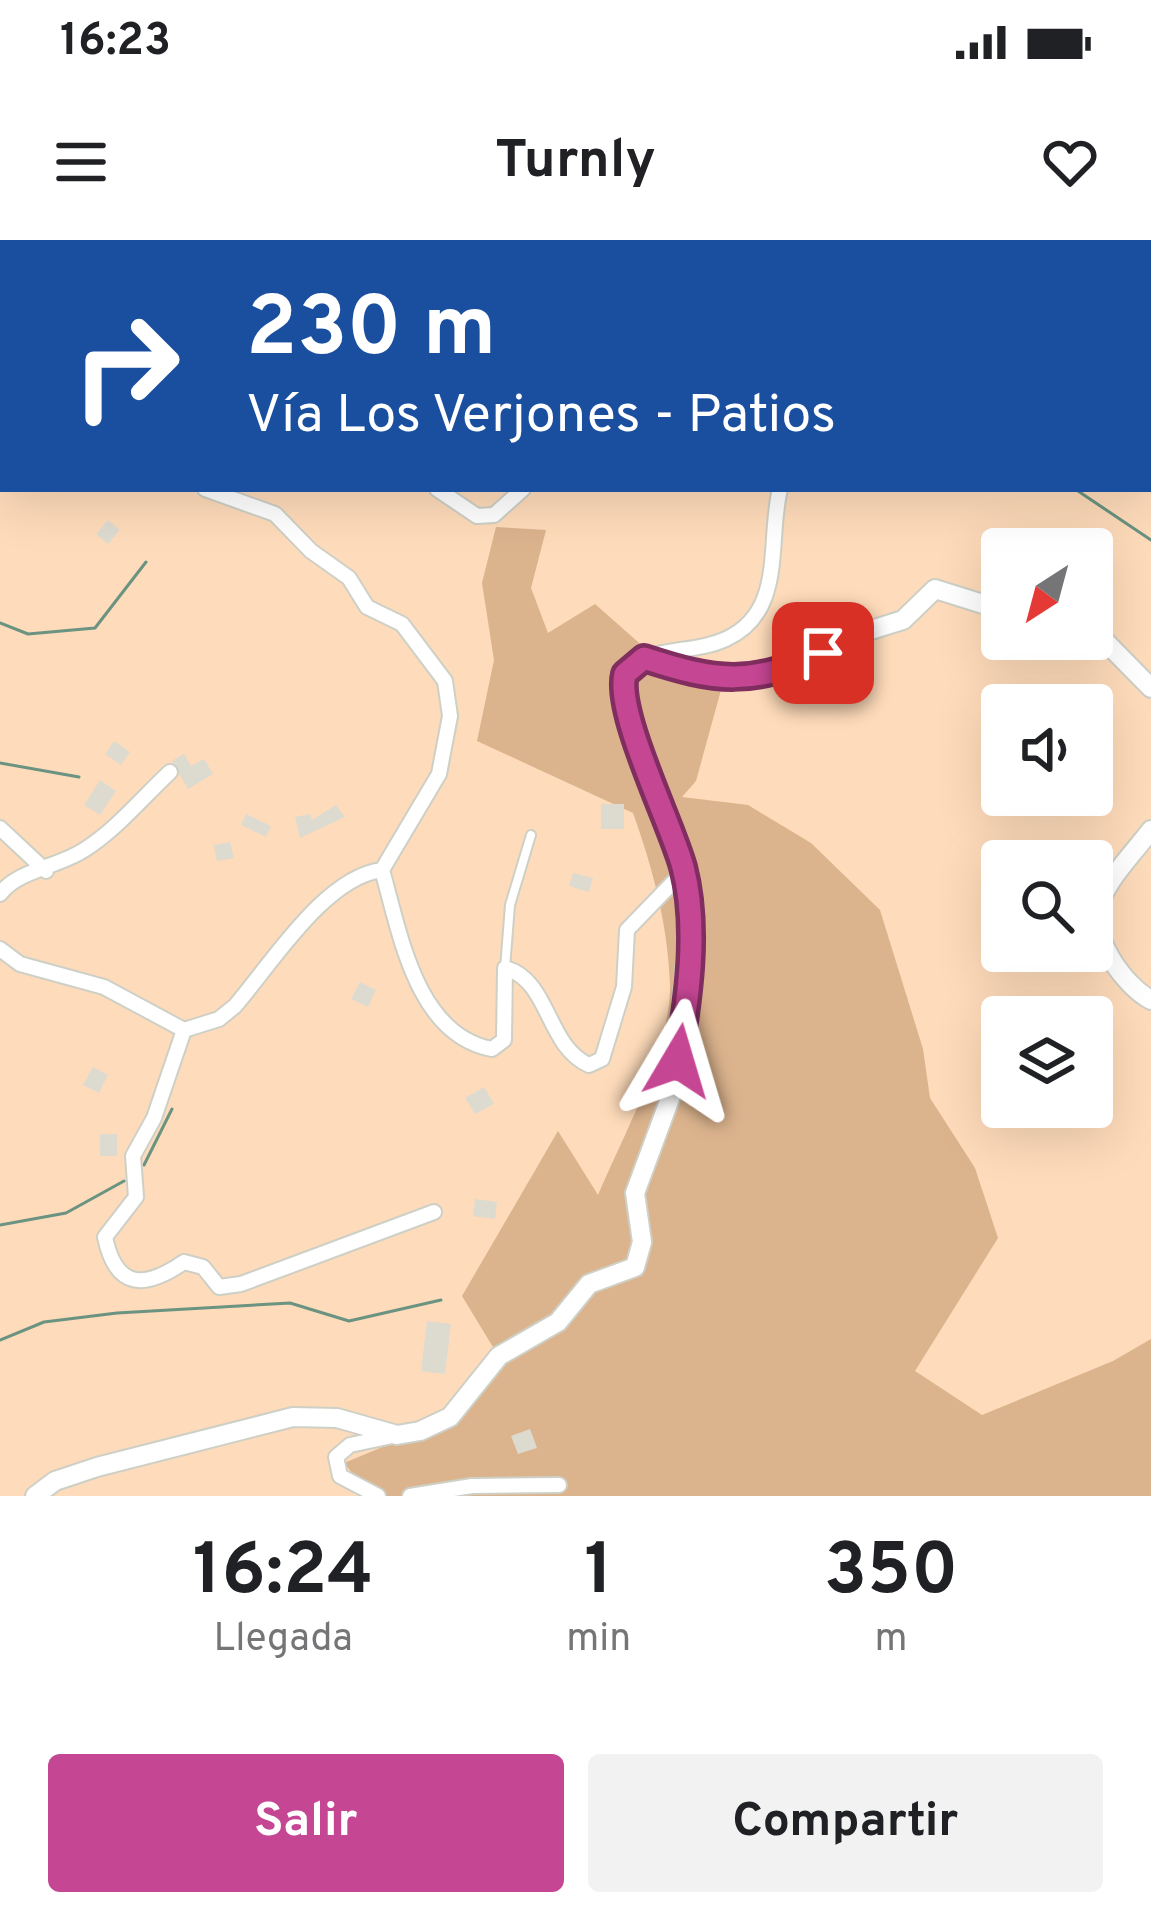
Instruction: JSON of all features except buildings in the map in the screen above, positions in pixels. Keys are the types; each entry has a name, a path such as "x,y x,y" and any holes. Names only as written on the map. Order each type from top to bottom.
{"street":[{"path":"213,492 275,514 310,551 349,578 367,607 402,624 445,681 450,716 439,774 382,870 432,1013 472,1046 492,1049 504,1040 505,968 519,972 575,1059 589,1065 602,1059 624,987 627,930 684,871"},
{"path":"441,492 477,516 494,515 520,492"},
{"path":"378,1496 340,1476 336,1457 350,1445 420,1432 450,1417 500,1356 558,1322 600,1276 635,1267 642,1242 635,1193 675,1085 689,962 684,871 626,706 625,674 644,658 674,646 729,638 751,620 770,591 780,492"},
{"path":"644,658 704,677 741,679 796,665 852,636 892,625 935,589 981,603"},
{"path":"1113,649 1151,688"},
{"path":"0,894 17,878 46,871 85,850 170,772"},
{"path":"0,828 46,871"},
{"path":"1151,830 1101,900 1097,914 1120,974 1151,1000"},
{"path":"0,949 20,964 104,987 184,1030 219,1019 235,1006 331,893 357,873 382,870"},
{"path":"184,1030 154,1118 133,1156 136,1197 104,1237 110,1262 134,1281 156,1282 184,1262 203,1267 219,1286 241,1284 434,1212"},
{"path":"35,1496 56,1481 97,1467 277,1420 337,1418 398,1435"},
{"path":"410,1496 472,1486 559,1485"}],"lane":[{"path":"505,968 510,905 531,835"}],"shaded area":[{"path":"0,492 1151,492 1151,1496 0,1496"},
{"path":"496,527 546,530 531,588 548,633 595,604 655,657 721,690 696,781 682,797 748,805 811,843 880,910 923,1049 930,1098 975,1168 998,1238 915,1371 982,1415 1113,1361 1151,1339 1151,1496 371,1496 344,1463 438,1424 499,1357 462,1296 558,1131 598,1195 644,1092 668,1010 663,919 633,813 477,741 494,660 482,583"}],"waterway":[{"path":"1079,492 1151,540"},
{"path":"0,623 28,634 95,628 146,562"},
{"path":"0,763 79,777"},
{"path":"144,1165 172,1109"},
{"path":"0,1225 66,1213 124,1181"},
{"path":"0,1340 44,1322 117,1313 290,1303 349,1321 441,1300"}],"route":[{"path":"678,1061 689,962 684,871 626,706 625,674 644,658 704,677 741,679 767,675 823,653"}]}
